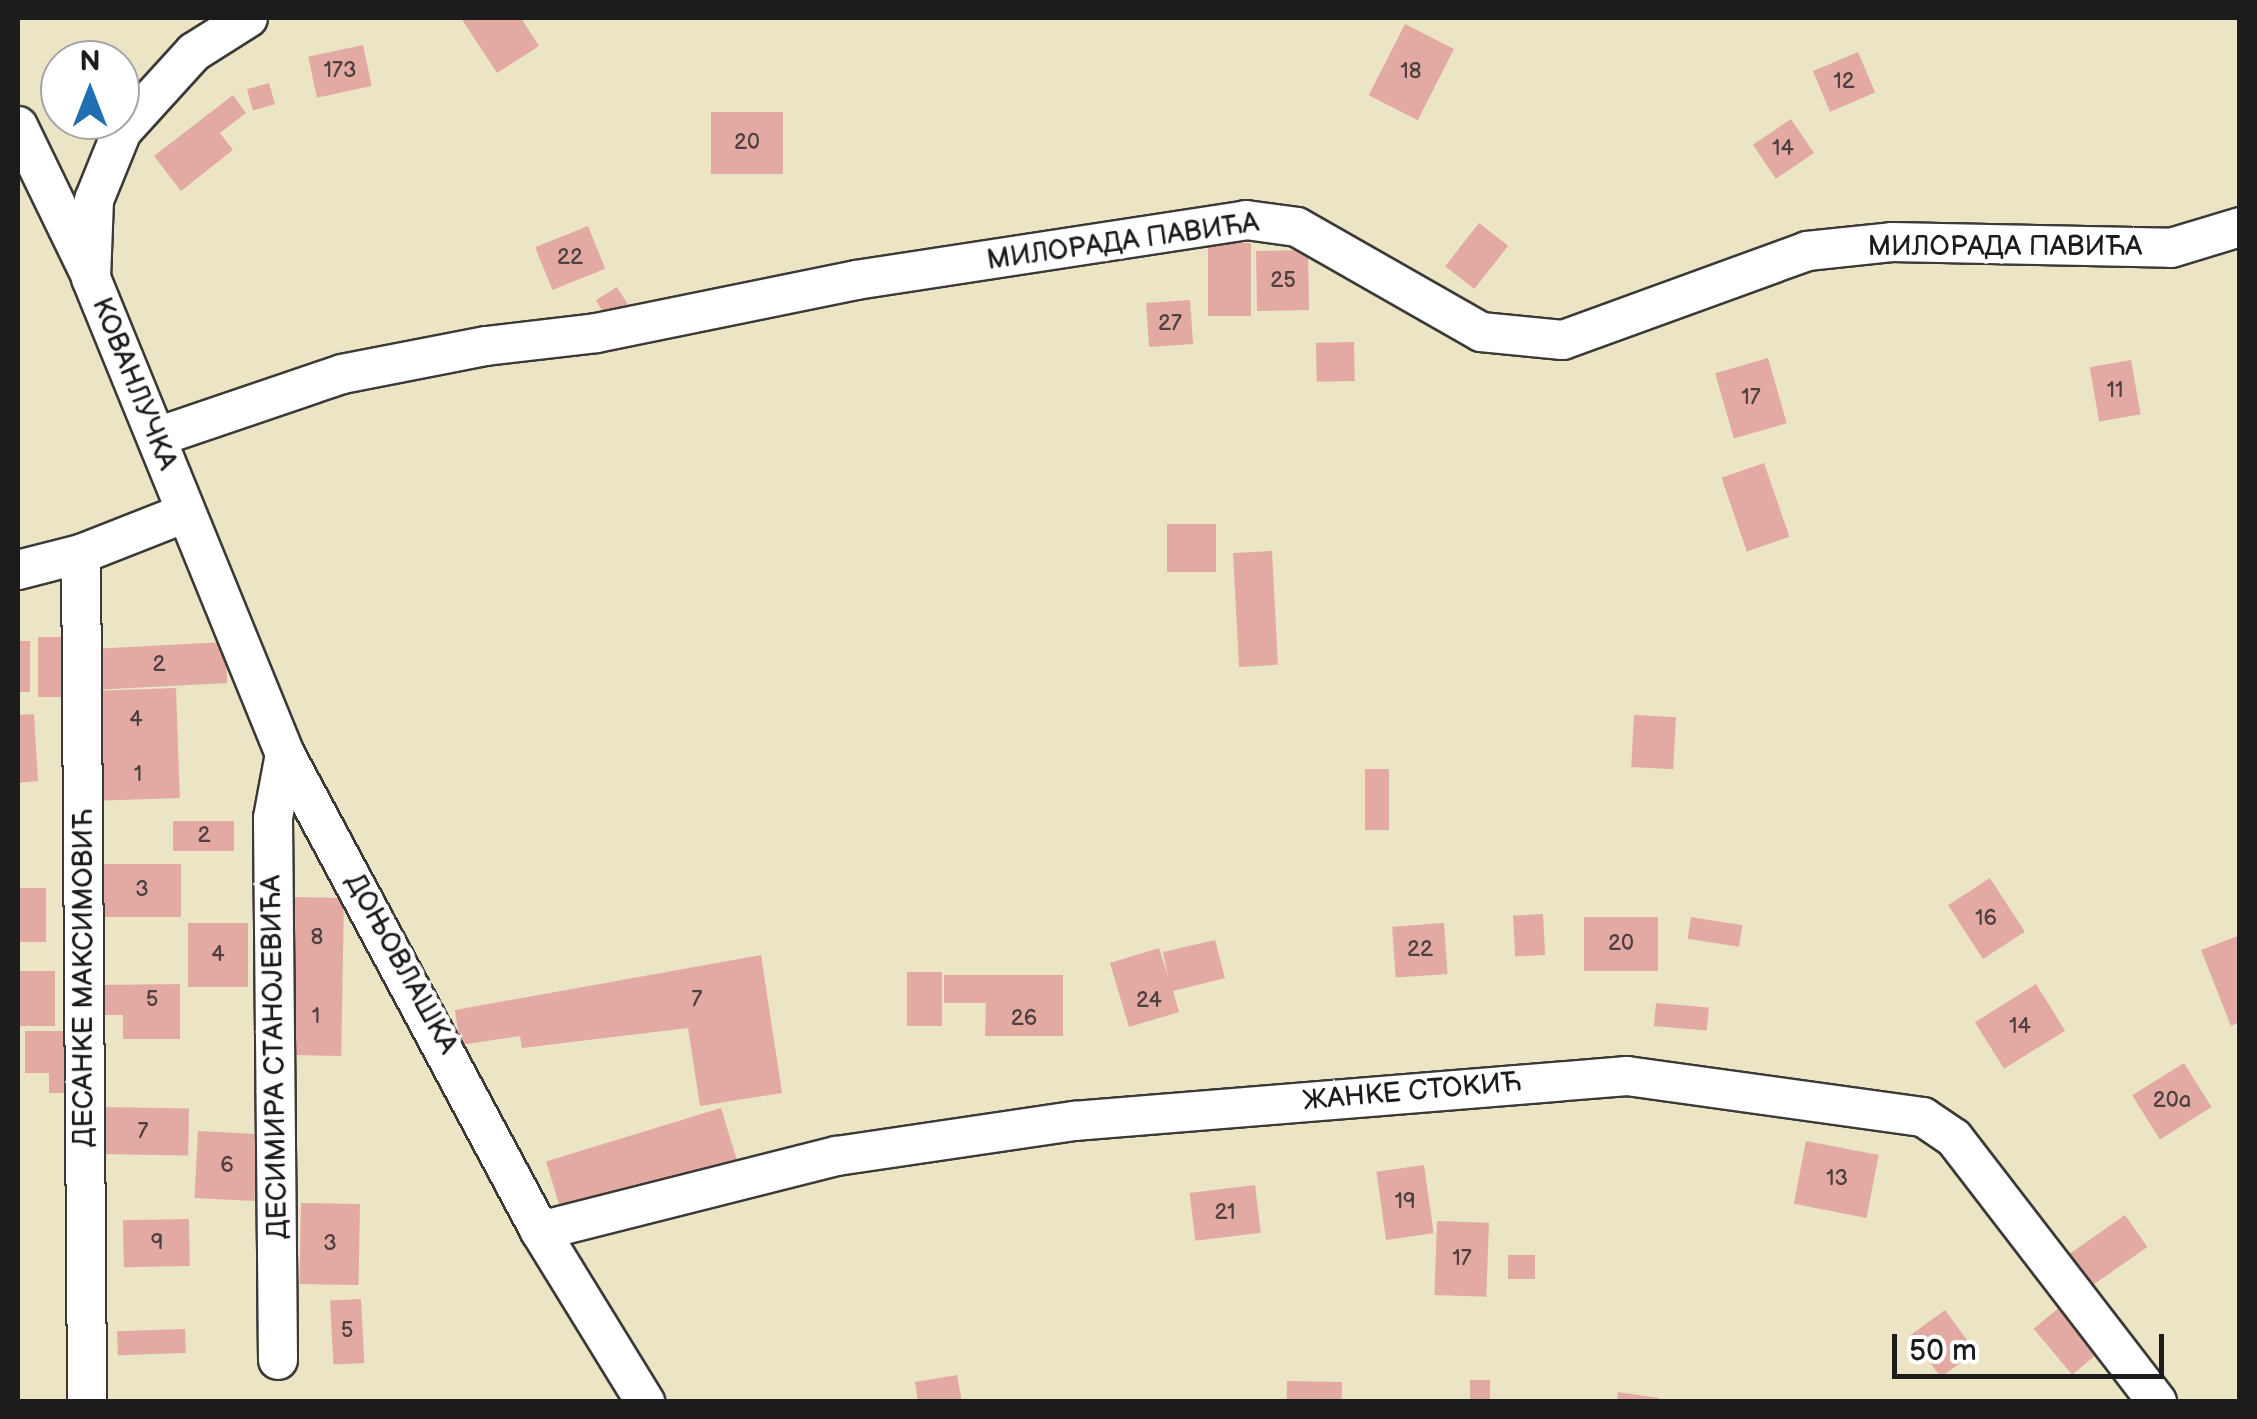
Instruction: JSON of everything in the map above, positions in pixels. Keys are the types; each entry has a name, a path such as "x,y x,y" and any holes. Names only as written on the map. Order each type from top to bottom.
{"street":[{"name":"КОВАНЛУЧКА","path":"185,513 91,278 94,200 122,131 194,52 248,18"},
{"path":"18,126 91,278"},
{"name":"МИЛОРАДА ПАВИЋА","path":"156,437 378,367 596,334 856,280 1246,220 1297,227 1481,332 1547,340 1563,340 1806,250 1892,242 2171,248 2240,228"},
{"path":"18,570 81,554 185,513"},
{"name":"ДОЊОВЛАШКА","path":"185,513 285,754 540,1231 645,1402"},
{"name":"ДЕСАНКЕ МАКСИМОВИЋ","path":"81,554 87,1402"},
{"name":"ДЕСИМИРА СТАНОЈЕВИЋА","path":"278,1360 273,818 285,754"},
{"name":"ЖАНКЕ СТОКИЋ","path":"540,1231 837,1156 1074,1121 1627,1076 1923,1117 1954,1138 2157,1402"}],"building":[{"path":"461,18 521,18 539,46 497,73"},
{"path":"1405,24 1454,49 1418,120 1369,95"},
{"path":"363,45 372,86 317,98 308,57"},
{"path":"1858,52 1875,93 1830,112 1813,71"},
{"path":"269,83 275,104 253,110 247,89"},
{"path":"233,95 246,113 220,133 233,150 181,191 154,156"},
{"path":"711,112 783,112 783,174 711,174"},
{"path":"1791,119 1814,153 1776,179 1753,145"},
{"path":"1479,223 1508,246 1474,289 1445,266"},
{"path":"588,226 605,269 552,290 535,247"},
{"path":"1208,243 1251,243 1251,316 1208,316"},
{"path":"1308,250 1309,310 1257,311 1256,251"},
{"path":"617,287 632,311 611,324 596,300"},
{"path":"1190,300 1193,344 1149,347 1146,303"},
{"path":"1354,342 1355,381 1317,382 1316,343"},
{"path":"1768,358 1787,423 1734,439 1715,373"},
{"path":"2131,360 2141,414 2099,421 2090,367"},
{"path":"1764,463 1789,537 1747,551 1721,478"},
{"path":"1167,524 1216,524 1216,572 1167,572"},
{"path":"1272,551 1278,665 1239,667 1233,553"},
{"path":"38,637 65,637 65,697 38,697"},
{"path":"18,641 30,641 30,692 18,692"},
{"path":"225,642 227,683 93,690 91,649"},
{"path":"176,688 180,798 97,801 93,691"},
{"path":"34,714 38,781 18,783 18,715"},
{"path":"1634,715 1676,717 1673,769 1631,767"},
{"path":"1365,769 1389,769 1389,830 1365,830"},
{"path":"173,821 234,821 234,851 173,851"},
{"path":"103,864 181,864 181,917 103,917"},
{"path":"1990,878 2025,932 1983,959 1948,905"},
{"path":"18,888 46,888 46,942 18,942"},
{"path":"292,897 344,898 341,1056 289,1055"},
{"path":"1543,914 1545,955 1515,957 1513,916"},
{"path":"1584,917 1658,917 1658,971 1584,971"},
{"path":"1691,917 1742,925 1739,947 1688,939"},
{"path":"188,923 248,923 248,987 188,987"},
{"path":"1444,923 1448,974 1396,978 1392,927"},
{"path":"2240,935 2240,1022 2231,1026 2201,950"},
{"path":"1215,940 1225,978 1173,991 1179,1012 1129,1027 1110,963 1159,948 1168,977 1163,952"},
{"path":"761,955 782,1093 700,1106 688,1028 522,1048 520,1036 460,1045 455,1010"},
{"path":"18,971 55,971 55,1026 18,1026"},
{"path":"907,972 942,972 942,1026 907,1026"},
{"path":"944,975 1063,975 1063,1036 985,1036 986,1003 944,1003"},
{"path":"180,984 180,1039 123,1039 123,1015 99,1015 98,985"},
{"path":"2036,984 2065,1031 2004,1069 1975,1022"},
{"path":"1656,1003 1709,1008 1707,1031 1654,1026"},
{"path":"25,1031 74,1031 74,1093 49,1093 49,1073 25,1073"},
{"path":"2184,1063 2212,1107 2160,1139 2132,1095"},
{"path":"99,1107 189,1109 188,1156 98,1154"},
{"path":"721,1108 738,1163 563,1217 546,1162"},
{"path":"198,1131 258,1134 254,1201 194,1198"},
{"path":"1806,1141 1879,1155 1866,1218 1794,1204"},
{"path":"1424,1165 1434,1233 1386,1240 1376,1172"},
{"path":"1255,1185 1261,1233 1195,1241 1189,1193"},
{"path":"301,1203 360,1204 359,1285 300,1284"},
{"path":"2125,1215 2147,1247 2088,1288 2066,1256"},
{"path":"189,1219 190,1266 124,1267 123,1220"},
{"path":"1437,1221 1489,1223 1486,1297 1434,1295"},
{"path":"1508,1255 1535,1255 1535,1279 1508,1279"},
{"path":"361,1299 364,1363 333,1365 330,1301"},
{"path":"2062,1305 2101,1351 2072,1375 2034,1329"},
{"path":"1945,1310 1976,1352 1941,1377 1910,1335"},
{"path":"185,1329 186,1353 118,1355 117,1331"},
{"path":"957,1375 962,1402 918,1402 915,1382"},
{"path":"1470,1380 1490,1380 1490,1402 1470,1402"},
{"path":"1287,1381 1342,1382 1342,1402 1287,1402"},
{"path":"1618,1392 1659,1398 1658,1402 1617,1402"}]}
